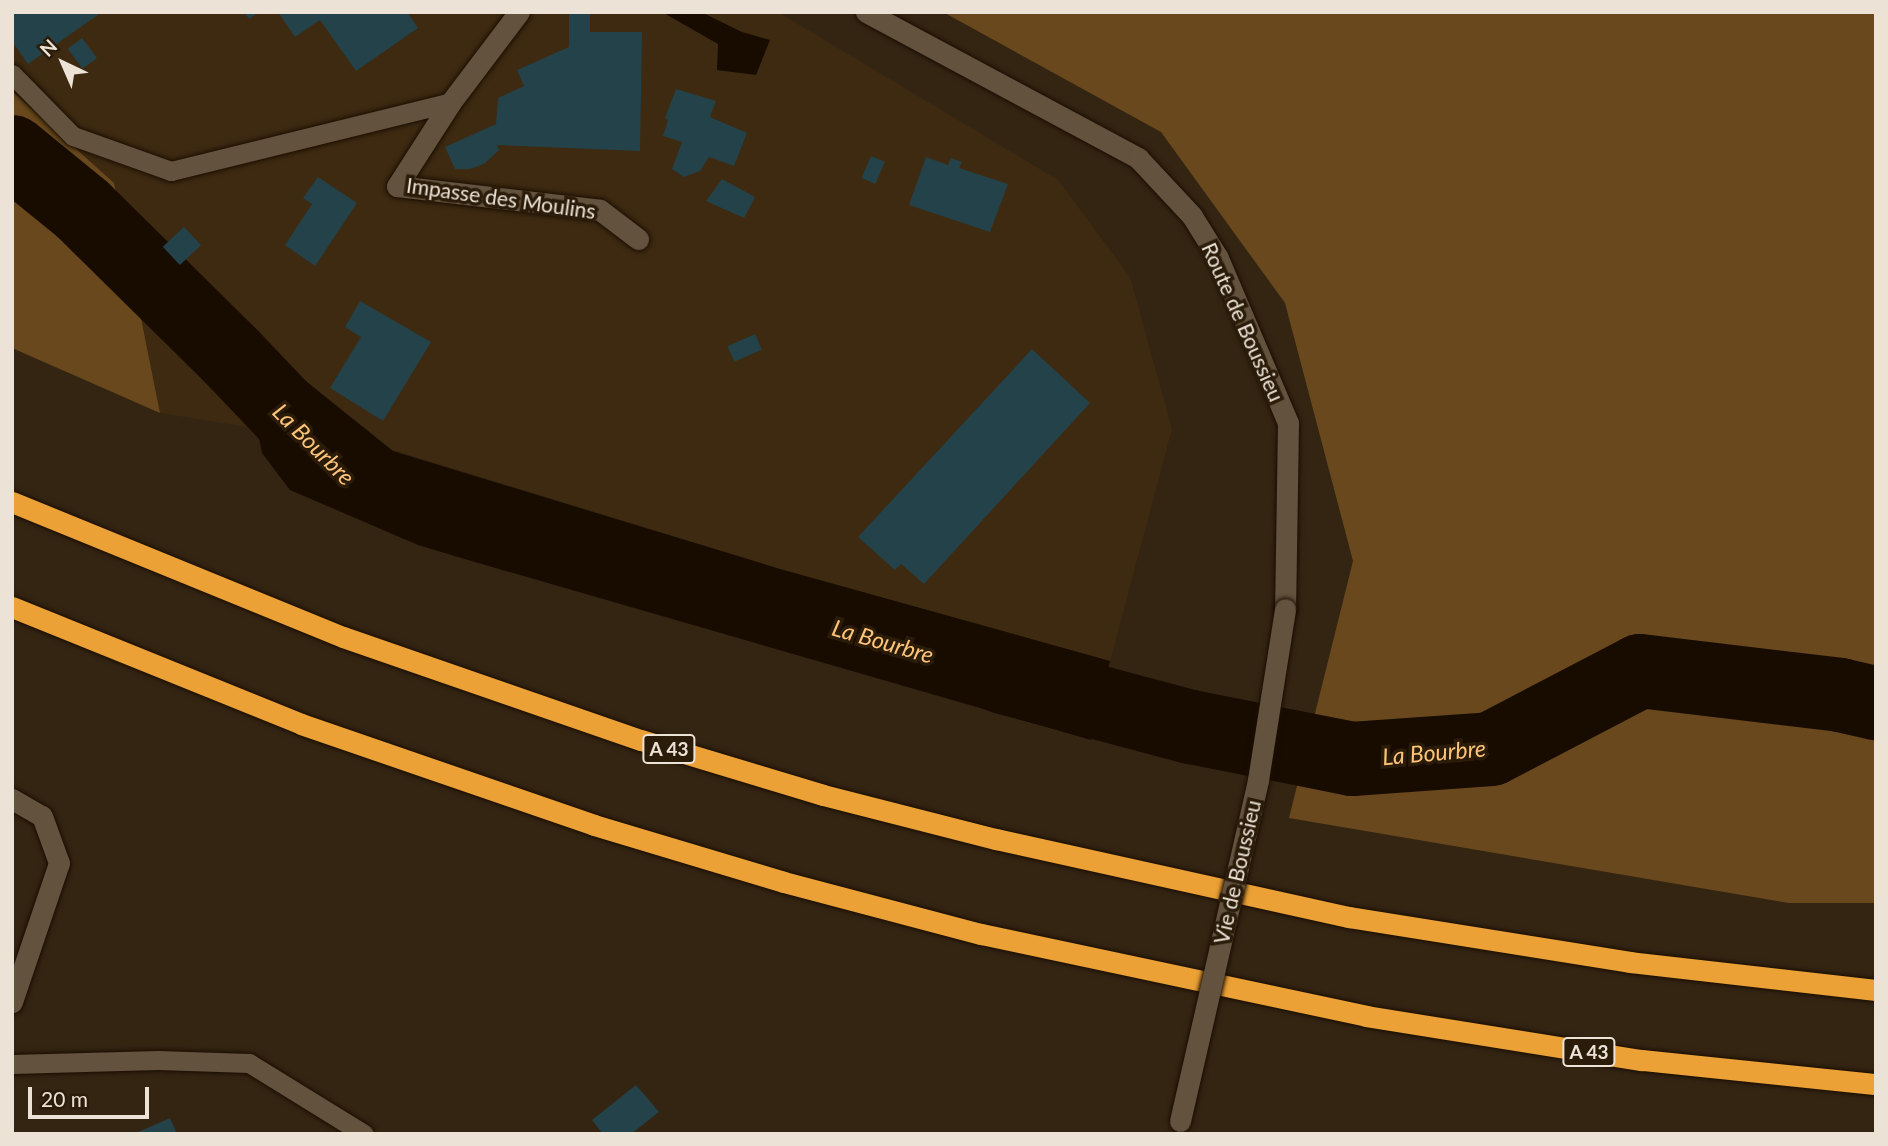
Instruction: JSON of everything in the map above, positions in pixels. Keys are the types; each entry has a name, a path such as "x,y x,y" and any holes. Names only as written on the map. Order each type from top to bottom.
{"highway":[{"name":"A 43","path":"12,502 342,637 640,740 837,798 996,839 1349,917 1630,962 1876,989"},
{"name":"A 43","path":"12,607 301,724 594,825 784,882 981,934 1366,1016 1642,1060 1876,1084"}],"street":[{"name":"Impasse des Moulins","path":"519,12 451,102 397,186 600,210 638,239"},
{"name":"Route de Boussieu","path":"866,12 1138,158 1192,216 1218,258 1288,424 1285,609"},
{"name":"Vie de Boussieu","path":"1178,1127 1258,780 1285,609"},
{"path":"12,799 42,816 59,863 17,974 12,1002"}],"lane":[{"path":"12,74 73,136 171,172 451,102"},
{"path":"12,1064 158,1060 249,1063 364,1134"}],"shaded area":[{"path":"12,12 778,12 1058,180 1130,277 1172,429 1110,661 780,569 393,450 160,413 114,183 12,91"},
{"path":"943,12 1876,12 1876,903 1789,903 1289,818 1353,561 1285,303 1161,132"},
{"path":"12,91 114,183 160,413 12,348"}],"water":[{"path":"662,12 701,12 742,32 770,40 756,75 717,70 718,44"},
{"path":"12,134 260,355 232,357 234,383 169,316 12,170"},
{"path":"287,366 393,451 780,569 1110,661 1091,740 418,545 290,490 262,453 252,402"}],"building":[{"path":"12,12 102,12 28,64 12,41"},
{"path":"244,12 259,12 249,19"},
{"path":"278,12 407,12 418,28 356,71 320,20 295,37"},
{"path":"569,12 590,12 590,32 642,32 640,151 497,145 499,150 484,164 470,169 455,169 445,147 496,124 498,98 524,86 517,70 569,47"},
{"path":"82,38 97,58 83,69 68,49"},
{"path":"676,89 716,101 710,117 747,133 734,166 709,157 700,171 684,177 672,169 682,142 663,136 668,120 665,118"},
{"path":"871,156 885,162 875,184 862,178"},
{"path":"926,157 948,165 951,158 962,162 959,168 1008,184 990,232 909,205"},
{"path":"318,177 357,203 315,266 285,245 312,204 303,198"},
{"path":"722,179 755,197 744,218 706,201"},
{"path":"184,227 201,245 180,265 163,247"},
{"path":"360,301 431,342 383,421 330,388 361,337 345,327"},
{"path":"755,334 762,350 735,362 728,346"},
{"path":"1032,349 1090,403 924,584 901,564 895,570 858,537"},
{"path":"636,1085 659,1112 631,1134 603,1134 592,1120"},
{"path":"170,1118 177,1134 134,1134"}],"waterway":[{"name":"La Bourbre","path":"12,152 83,210 232,357 333,463"},
{"name":"La Bourbre","path":"1003,677 1191,727 1352,759 1491,749 1640,671 1840,695 1876,703"}]}
